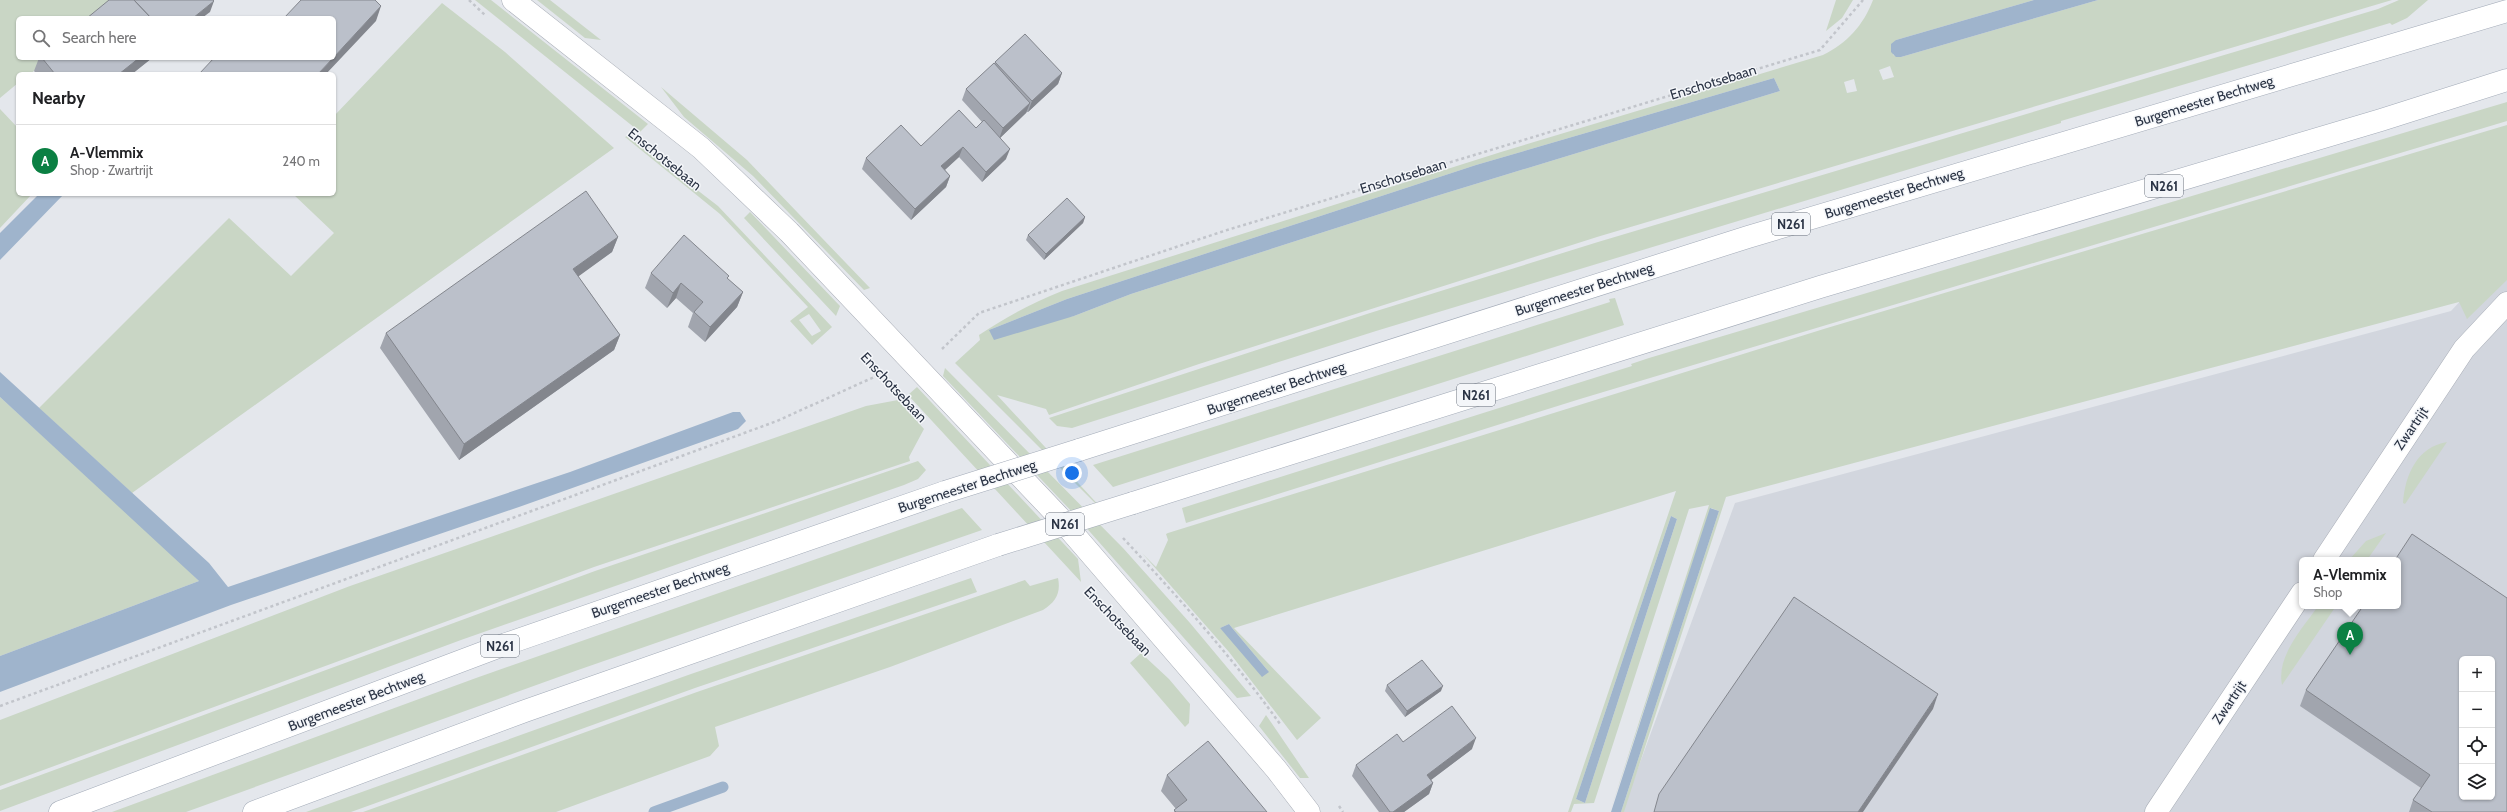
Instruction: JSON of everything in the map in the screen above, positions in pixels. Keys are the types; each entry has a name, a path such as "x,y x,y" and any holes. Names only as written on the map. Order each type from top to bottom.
{"main road":[{"name":"Enschotsebaan","path":"512,0 701,148 789,232 1058,516 1276,769 1309,812"},
{"name":"Burgemeester Bechtweg","path":"60,812 506,644 945,492 1748,237 2504,10"},
{"name":"N261","path":"254,812 525,711 998,545 1820,287 2305,143 2507,80"},
{"name":"Zwartrijt","path":"2326,557 2464,349 2507,303"},
{"name":"Zwartrijt","path":"2156,812 2299,597"}],"path":[{"path":"469,0 490,19"},
{"name":"Enschotsebaan","path":"912,362 939,352 979,313 1224,231 1820,50 1863,0"},
{"path":"0,706 777,421 881,374 912,362"},
{"name":"Enschotsebaan","path":"876,368 886,379"}],"shaded area":[{"path":"2507,251 2507,812 1622,812 1735,503 2451,311"}],"green space":[{"path":"0,0 123,0 103,16 16,16 16,60 48,60 32,72 16,72 16,85 0,98"},
{"path":"475,0 491,0 648,124 640,132"},
{"path":"537,0 550,0 601,40 585,38"},
{"path":"1836,0 1853,0 1842,18 1826,31"},
{"path":"1873,0 2034,0 1896,40 1893,55 1901,57 2098,0 2392,0 1597,237 1199,364 1049,415 1046,409 997,395 1115,523 955,363 980,340 979,335 1019,311 1062,291 1501,152 1823,55 1840,45 1853,33 1869,9","holes":["1890,66 1894,77 1883,80 1879,70","1774,78 1780,91 1433,197 1131,294 1074,316 989,330 1067,299 1476,165","1854,79 1857,91 1847,93 1844,82"]},
{"path":"2399,0 2428,0 2407,18 2392,25 2390,23 2061,121 2061,123 1376,331 1072,428 1057,426 1049,418 1370,313 1598,242 2378,9"},
{"path":"442,3 505,52 614,148 132,493 39,408 229,218 291,276 334,233 295,196 336,196 336,114"},
{"path":"661,87 747,160 870,288 864,290 753,176 684,117"},
{"path":"2507,102 2507,121 1580,399 1186,523 1182,508 1632,366 1631,364 1649,358"},
{"path":"0,109 16,126 16,196 30,196 0,228"},
{"path":"2507,125 2507,280 2467,319 2459,302 1726,497 1624,812 1621,812 1719,511 1711,508 1610,812 1709,505 1689,509 1594,803 1574,804 1571,812 1568,812 1676,491 1234,628 1321,718 1297,740 1229,652 1142,553 1156,567 1168,540 1166,534 1168,533 1827,328","holes":["1671,516 1677,519 1585,803 1576,799","1229,624 1233,629 1269,672 1220,628"]},
{"path":"627,136 718,206 832,327 812,345 790,321 808,307 720,214 625,137","holes":["809,314 821,331 812,336 799,320"]},
{"path":"750,212 840,306 836,316 744,218"},
{"path":"1615,298 1624,325 1113,487 1093,465 1610,302 1609,299"},
{"path":"945,368 1123,548 1190,623 1251,696 1237,698 1075,515 943,376"},
{"path":"917,387 1078,559 1081,582 908,395"},
{"path":"0,397 173,555 199,581 0,656"},
{"path":"898,400 924,429 909,457 910,461 594,567 0,786 0,720 350,586 866,406"},
{"path":"2447,442 2405,504 2403,503 2406,482 2414,464 2420,456 2428,450"},
{"path":"918,461 926,470 918,479 904,485 461,640 0,811 0,790 595,571"},
{"path":"962,508 982,530 578,670 186,812 112,812 476,678"},
{"path":"2386,533 2369,557 2352,557 2366,541"},
{"path":"971,578 977,592 695,688 351,812 306,812 691,674"},
{"path":"1058,578 1058,593 1051,604 1043,610 890,667 715,727 719,746 710,756 556,812 363,812 697,692 1025,580 1030,586"},
{"path":"2316,609 2334,609 2282,685 2281,674 2283,664 2298,633"},
{"path":"1141,653 1169,679 1190,704 1189,723 1185,727 1130,663"},
{"path":"1266,715 1309,778 1300,778 1259,726"}],"water":[{"path":"2034,0 2098,0 1901,57 1896,57 1891,52 1891,44 1896,40"},
{"path":"1774,78 1780,91 1433,197 1131,294 1074,316 994,340 989,330 1067,299 1476,165"},
{"path":"37,196 62,196 0,260 0,233"},
{"path":"0,372 209,563 228,587 570,472 733,412 740,412 746,421 738,429 519,507 231,605 0,692 0,656 199,581 0,397"},
{"path":"1710,508 1719,511 1621,812 1611,812"},
{"path":"1671,516 1677,519 1585,803 1576,799"},
{"path":"1229,624 1269,672 1262,677 1220,628"}],"building":[{"path":"109,0 134,0 149,16 89,16"},
{"path":"134,0 214,1 195,16 149,16"},
{"path":"301,0 375,0 381,6 336,55 336,16 286,16"},
{"path":"1025,34 1062,73 1032,101 995,62"},
{"path":"44,60 136,60 122,72 53,72"},
{"path":"212,60 331,60 320,72 201,72"},
{"path":"994,63 1030,103 1003,128 966,89"},
{"path":"959,110 976,128 984,120 1010,149 986,172 963,147 941,166 950,176 915,209 866,158 901,125 921,146"},
{"path":"586,191 618,237 573,269 620,335 464,444 386,333"},
{"path":"1067,198 1085,217 1046,254 1028,235"},
{"path":"684,235 729,276 727,278 743,292 710,327 694,312 703,302 681,283 673,293 651,273"},
{"path":"2412,534 2507,598 2507,812 2432,812 2413,800 2430,775 2306,690 2361,609 2401,609 2401,557 2397,557"},
{"path":"1794,597 1938,694 1858,812 1654,812 1659,794"},
{"path":"1422,660 1443,686 1407,711 1387,685"},
{"path":"1452,706 1476,738 1427,775 1433,783 1393,812 1390,812 1356,765 1397,734 1403,742"},
{"path":"1208,741 1267,812 1176,812 1174,810 1187,800 1167,775"}],"waterway":[{"path":"654,812 723,787"}],"place":[{"name":"A-Vlemmix","path":"2350,655"}]}
